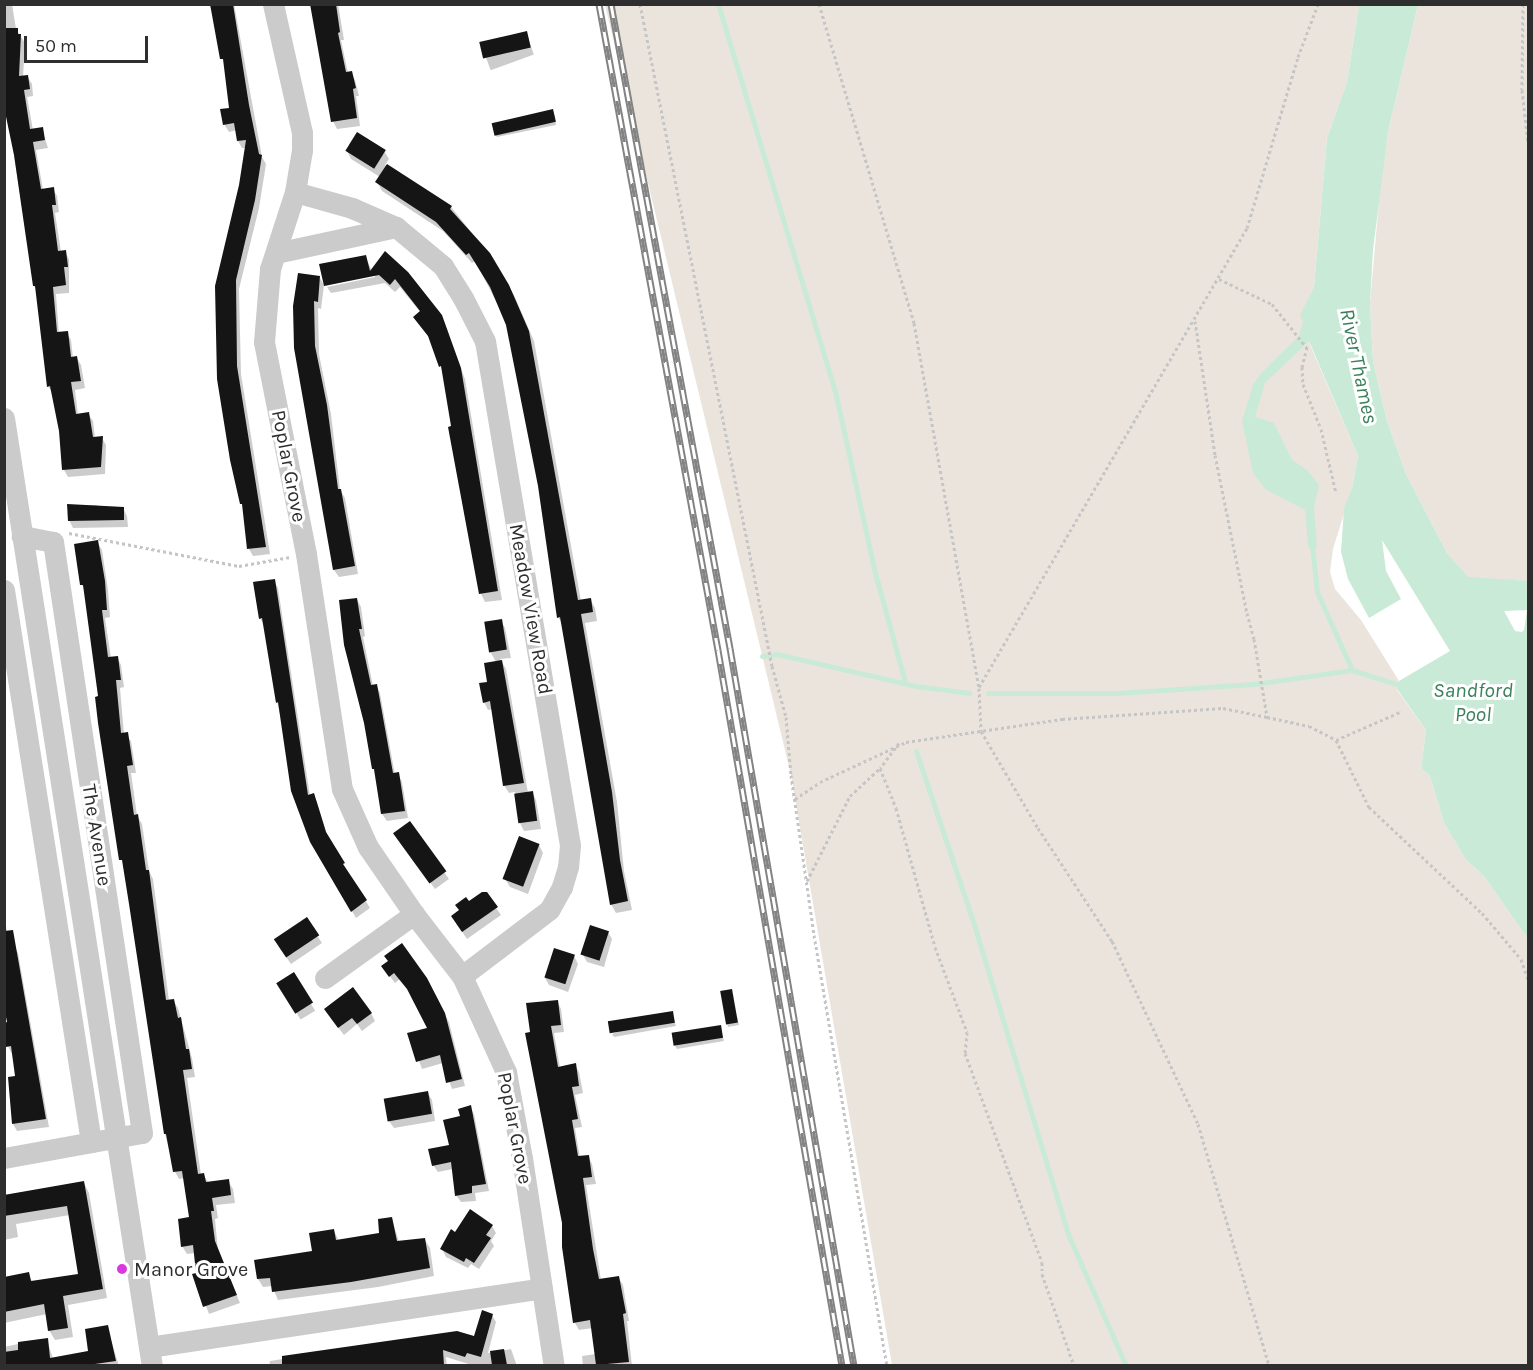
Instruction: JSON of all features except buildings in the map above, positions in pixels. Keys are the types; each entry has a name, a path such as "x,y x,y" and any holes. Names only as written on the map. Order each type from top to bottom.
{"street":[{"name":"Poplar Grove","path":"273,4 302,133 302,150 296,192 270,269 264,342 306,554 342,789 368,847 414,914 462,976 506,1072 554,1365"},
{"name":"Meadow View Road","path":"296,192 352,208 396,227 443,266 485,341 570,845 568,867 562,887 549,910 462,976"},
{"path":"276,253 396,227"},
{"name":"The Avenue","path":"4,418 151,1356"},
{"name":"The Avenue","path":"22,536 52,542 142,1132 117,1138"},
{"path":"4,590 6,615 91,1142"},
{"path":"6,615 33,610"},
{"path":"326,978 414,914"},
{"path":"4,1158 117,1138"},
{"path":"151,1356 542,1288"}],"path":[{"path":"640,4 772,666 786,717 807,882 887,1365"},
{"path":"819,4 914,322 979,688 981,731 1038,828 1112,941 1198,1124 1269,1365"},
{"path":"979,688 1195,321 1247,228 1298,57 1318,4"},
{"path":"1523,4 1522,90 1528,142"},
{"path":"1219,279 1272,304 1294,335 1308,348 1302,367 1303,384 1321,429 1336,493"},
{"path":"1195,321 1215,455 1267,717"},
{"path":"66,532 239,566 306,554"},
{"path":"795,800 820,782 899,743 1062,719 1223,708 1309,726 1336,740 1369,807 1482,914 1521,959 1528,979"},
{"path":"1336,740 1402,711"},
{"path":"807,882 850,796 880,768 899,743"},
{"path":"880,768 896,808 934,947 967,1032 965,1053 1042,1262 1042,1274 1074,1365"}],"shaded area":[{"path":"605,5 1359,5 1347,82 1327,138 1314,287 1301,315 1311,347 1358,456 1352,488 1333,549 1330,572 1335,589 1361,620 1399,681 1397,690 1426,730 1421,768 1430,776 1444,823 1466,860 1484,876 1528,939 1528,1365 892,1365 791,775"},
{"path":"1418,5 1528,5 1528,581 1468,578 1447,553 1406,474 1387,421 1373,361 1370,303 1381,179 1388,132"}],"water":[{"path":"1359,5 1418,5 1388,132 1373,250 1370,303 1373,361 1387,421 1406,474 1447,553 1468,577 1528,581 1528,939 1484,876 1466,860 1444,823 1430,776 1421,768 1426,730 1397,689 1399,681 1450,651 1382,540 1386,571 1401,599 1369,618 1348,579 1341,552 1344,508 1352,488 1358,456 1309,341 1265,383 1255,417 1274,423 1292,460 1307,470 1319,485 1314,507 1317,546 1313,550 1308,547 1305,510 1265,489 1253,473 1242,421 1253,385 1260,374 1299,336 1303,322 1300,315 1314,287 1327,138 1347,82","holes":["1527,610 1524,630 1515,631 1504,611"]}],"waterway":[{"path":"718,4 835,391 875,573 905,682"},
{"path":"1312,545 1317,592 1352,670"},
{"path":"762,656 777,654 916,686 970,693"},
{"path":"988,693 1118,693 1254,684 1352,670 1403,686"},
{"path":"916,751 972,918 1068,1234 1126,1366"}],"railway":[{"path":"599,4 718,650 842,1366"},
{"path":"611,4 730,648 854,1366"}],"place":[{"name":"Manor Grove","path":"122,1269"}],"water label":[{"name":"River Thames","path":"1359,366"},
{"name":"Sandford Pool","path":"1473,702"}]}
